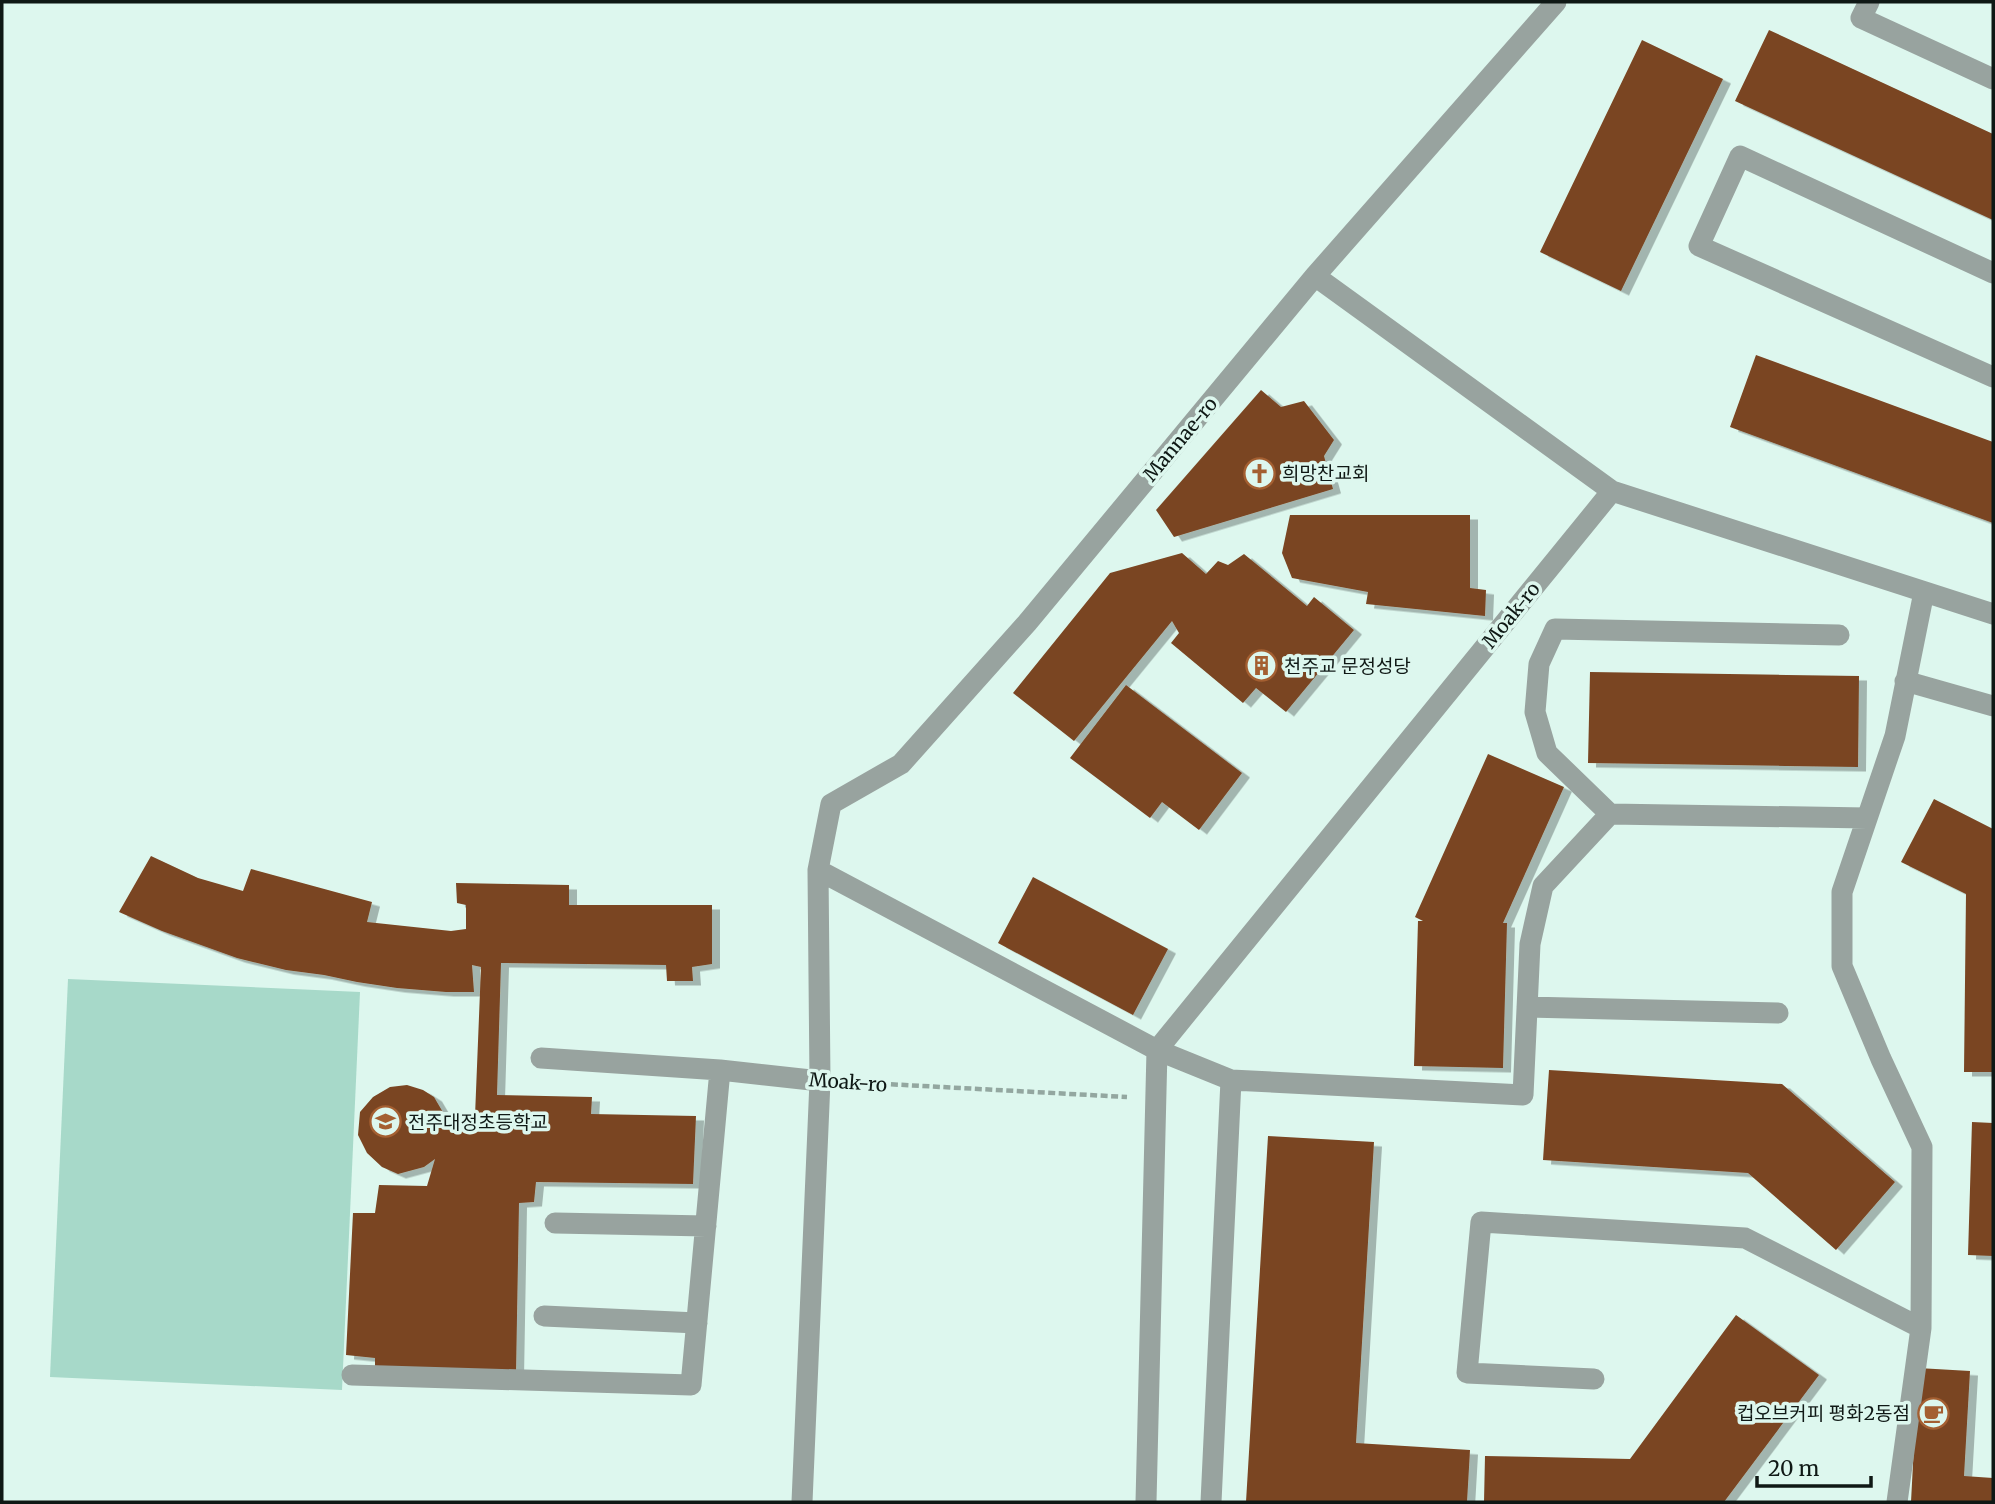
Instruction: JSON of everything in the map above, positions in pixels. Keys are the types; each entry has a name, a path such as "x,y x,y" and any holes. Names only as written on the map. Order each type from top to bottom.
{"street":[{"name":"Mannae-ro","path":"802,1502 820,1081 818,870 831,804 901,764 1027,623 1315,276 1556,2"},
{"path":"1869,2 1861,18 1993,79"},
{"path":"1993,273 1740,156 1699,246 1993,377"},
{"path":"1315,276 1612,491 1993,614"},
{"name":"Moak-ro","path":"1157,1050 1612,491"},
{"path":"1897,1502 1921,1328 1922,1147 1842,966 1842,892 1895,736 1923,592"},
{"path":"1839,635 1555,629 1539,664 1535,712 1547,753 1610,814 1867,818"},
{"path":"1906,681 1993,706"},
{"path":"818,870 1157,1050 1231,1080 1523,1096 1530,944 1543,886 1610,814"},
{"path":"1527,1007 1778,1013"},
{"path":"1146,1502 1157,1050"},
{"name":"Moak-ro","path":"541,1058 720,1070 820,1081"},
{"path":"352,1375 691,1385 720,1070"},
{"path":"1211,1502 1231,1080"},
{"path":"1594,1379 1467,1373 1480,1222 1745,1238 1921,1328"},
{"path":"555,1223 706,1226"},
{"path":"544,1317 697,1323"}],"path":[{"name":"Moak-ro","path":"820,1081 1155,1098"}],"green space":[{"path":"68,979 360,992 342,1390 50,1377"}],"building":[{"path":"1769,30 1993,134 1993,220 1735,101"},
{"path":"1642,40 1723,79 1621,291 1540,252"},
{"path":"1756,355 1993,442 1993,523 1730,427"},
{"name":"희망찬교회","path":"1261,390 1281,407 1304,401 1334,440 1324,456 1333,489 1174,537 1156,510"},
{"path":"1290,515 1470,515 1470,588 1486,590 1485,616 1366,604 1368,592 1292,578 1282,553"},
{"name":"천주교 문정성당","path":"1182,553 1206,574 1218,561 1228,565 1244,554 1307,606 1314,597 1354,630 1286,712 1256,688 1243,703 1171,643 1179,633 1172,621 1074,741 1013,693 1110,573"},
{"path":"1590,672 1859,676 1858,767 1588,763"},
{"path":"1126,685 1242,773 1199,830 1162,802 1150,818 1070,758"},
{"path":"1488,754 1564,787 1503,923 1507,923 1503,1068 1414,1066 1418,921 1423,921 1415,917"},
{"path":"1934,799 1993,829 1993,1072 1964,1072 1966,894 1901,862"},
{"path":"151,856 198,878 243,891 251,869 372,902 367,922 451,931 466,929 466,905 457,903 456,883 569,885 569,905 712,905 712,964 692,967 693,981 667,981 666,965 501,963 497,1095 592,1097 591,1114 696,1116 693,1184 536,1182 534,1202 519,1203 516,1373 375,1369 375,1358 346,1355 353,1213 375,1213 379,1185 427,1186 435,1159 424,1167 398,1174 382,1167 367,1153 358,1135 360,1112 373,1097 390,1087 407,1085 434,1097 444,1114 475,1116 481,967 472,965 474,992 446,992 357,982 286,970 237,958 119,912"},
{"path":"1033,877 1168,949 1133,1015 998,943"},
{"path":"1549,1070 1782,1084 1895,1182 1836,1250 1748,1173 1543,1160"},
{"path":"1972,1122 1993,1123 1993,1256 1968,1255"},
{"path":"1268,1136 1374,1142 1356,1443 1470,1450 1467,1502 1246,1502"},
{"path":"1736,1315 1819,1375 1724,1502 1484,1502 1485,1456 1630,1459"},
{"path":"1918,1368 1970,1371 1964,1476 1993,1478 1992,1502 1911,1502"}],"place":[{"name":"희망찬교회","path":"1259,473"},
{"name":"천주교 문정성당","path":"1261,666"},
{"name":"전주대정초등학교","path":"385,1122"},
{"name":"컵오브커피 평화2동점","path":"1933,1413"}]}
